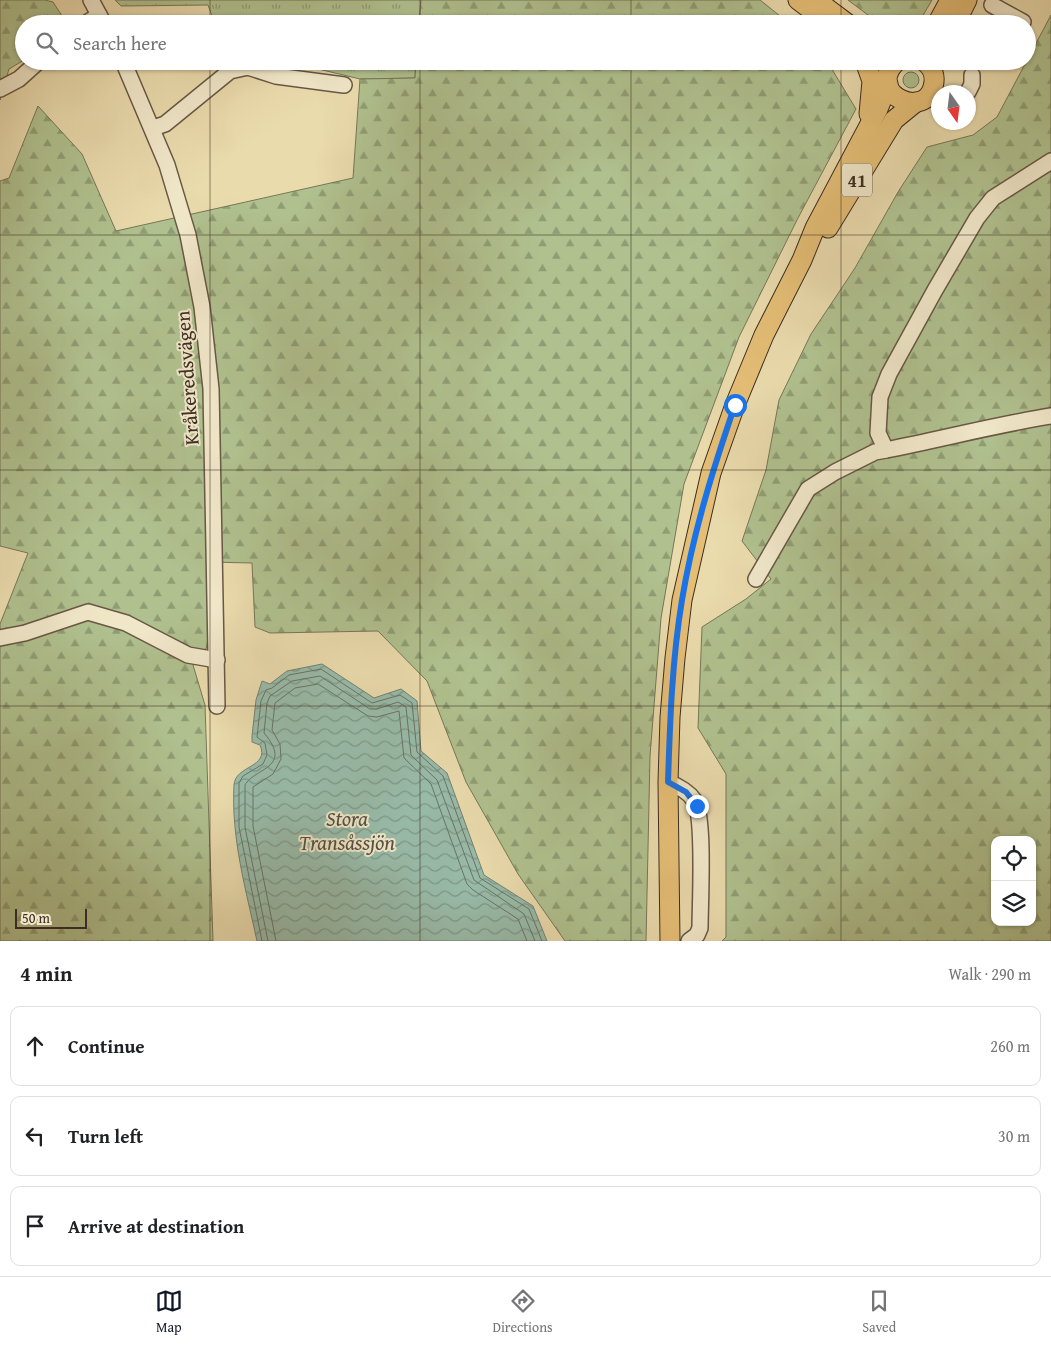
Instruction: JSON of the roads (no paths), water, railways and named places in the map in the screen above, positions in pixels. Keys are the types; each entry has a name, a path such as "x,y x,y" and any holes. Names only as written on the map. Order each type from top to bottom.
{"main road":[{"path":"798,0 817,15"},
{"path":"816,0 836,15"},
{"path":"942,15 950,0"},
{"path":"958,15 966,0"},
{"path":"862,139 872,98 872,81 868,70"},
{"name":"41","path":"670,941 668,782 670,717 682,600 711,473 735,405 764,335 802,260 815,228 878,109 888,70"},
{"name":"41","path":"888,70 895,96 908,103 926,101"},
{"name":"41","path":"802,260 823,236 894,120 926,101 935,75"}],"street":[{"path":"91,0 100,15"},
{"path":"992,6 1009,15"},
{"path":"0,89 19,79 29,70"},
{"name":"Kråkeredsvägen","path":"127,70 167,165 188,235 202,307 211,389 217,706"},
{"path":"153,128 165,124 232,70"},
{"path":"259,70 276,76 344,85"},
{"path":"972,75 972,85"},
{"path":"886,450 878,433 880,398 889,374 935,290 977,218 993,198 1051,161"},
{"path":"756,578 808,489 834,472 875,452 937,440 1002,424 1051,416"},
{"path":"0,638 25,633 88,612 126,623 188,655 217,660"},
{"path":"668,782 680,787 694,799 699,817 700,928 690,941"}],"water":[{"name":"Stora Transåssjön","path":"322,664 374,698 401,689 417,701 421,751 447,773 484,875 533,906 547,941 257,941 237,844 234,785 236,778 256,762 262,753 260,745 252,742 252,736 256,700 262,681 270,684 287,671"}]}
